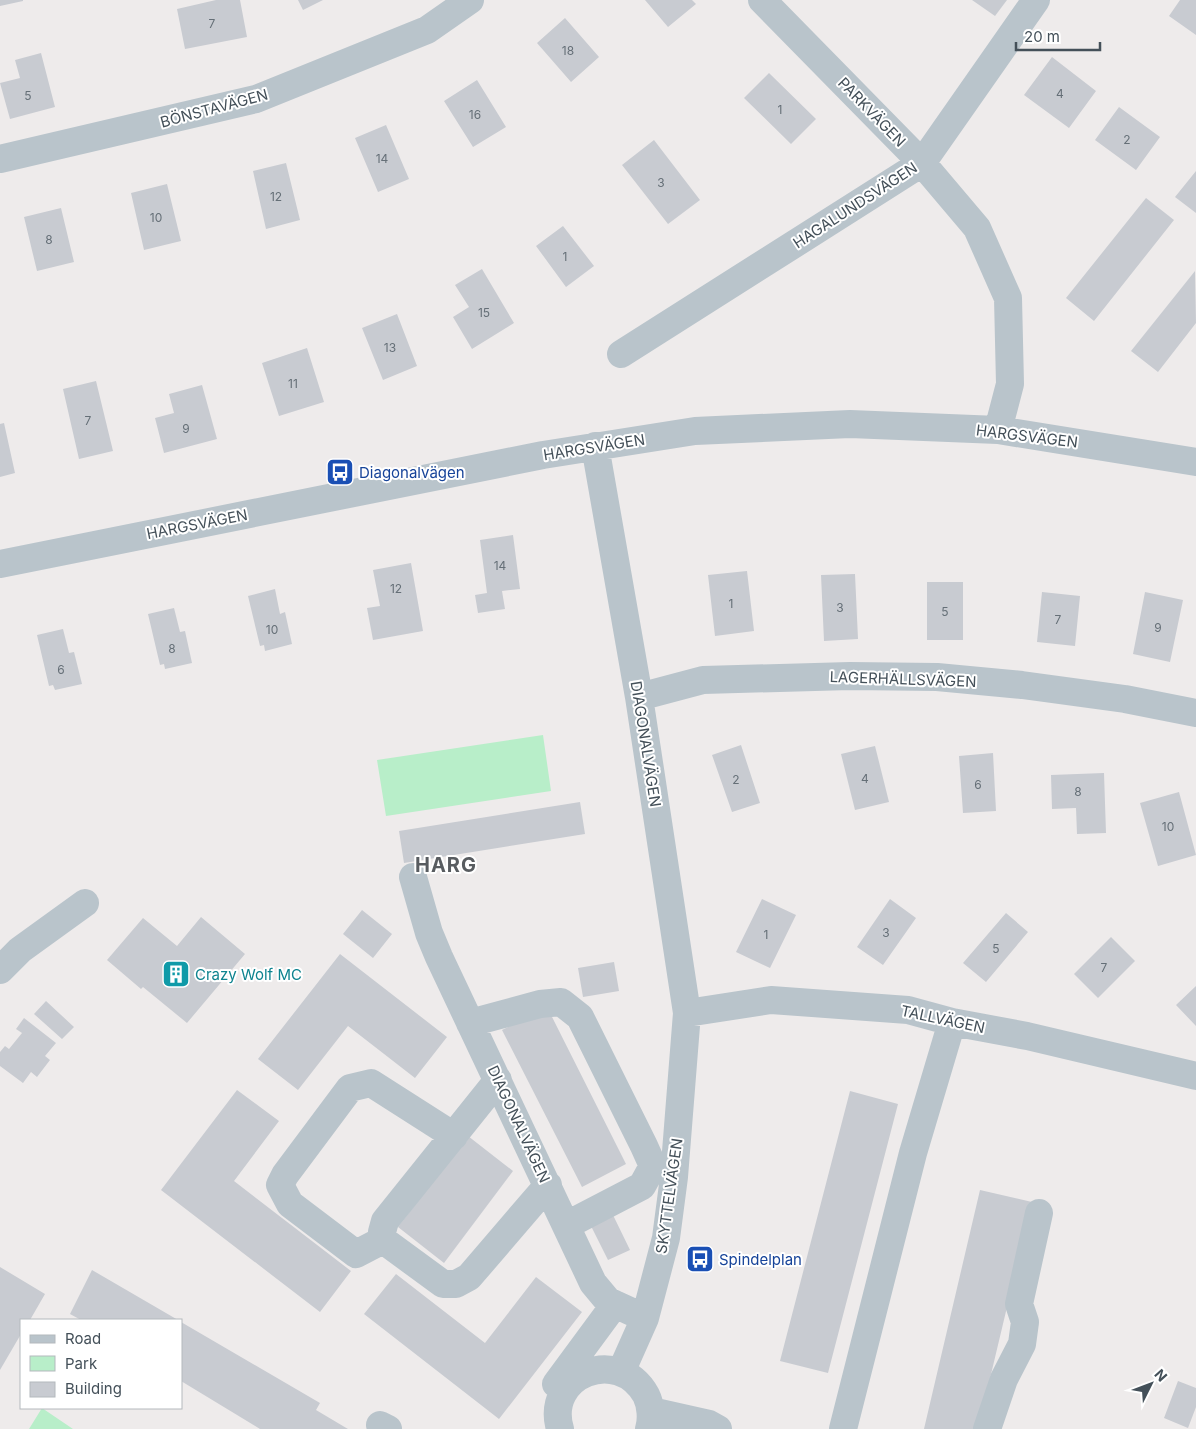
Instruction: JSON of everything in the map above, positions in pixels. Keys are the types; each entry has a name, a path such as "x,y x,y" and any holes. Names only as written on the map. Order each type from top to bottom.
{"street":[{"name":"BÖNSTAVÄGEN","path":"0,159 256,100 427,30 470,0"},
{"name":"PARKVÄGEN","path":"762,0 922,163 977,228 1008,298 1010,384 998,430"},
{"name":"HAGALUNDSVÄGEN","path":"622,354 922,163 1036,0"},
{"name":"HARGSVÄGEN","path":"0,564 595,446 695,431 850,424 998,430 1196,462"},
{"name":"DIAGONALVÄGEN","path":"595,446 639,697 687,1013"},
{"name":"LAGERHÄLLSVÄGEN","path":"639,697 704,680 850,676 937,677 1050,688 1125,699 1196,713"},
{"name":"DIAGONALVÄGEN","path":"413,877 429,933 593,1283 608,1301 645,1318"},
{"path":"0,970 20,950 85,904"},
{"name":"TALLVÄGEN","path":"687,1013 771,1000 908,1010 952,1022 1027,1036 1196,1076"},
{"path":"470,1023 540,1004 561,1002 580,1017 644,1146 653,1166 642,1186 567,1225"},
{"name":"SKYTTELVÄGEN","path":"621,1372 645,1318 666,1238 674,1177 687,1013"},
{"path":"843,1429 913,1153 952,1022"},
{"path":"498,1080 385,1221 382,1232 383,1240 443,1284 456,1284 469,1277 548,1185"},
{"path":"383,1240 356,1254 290,1204 280,1185 285,1175 350,1088 371,1083 454,1136"},
{"path":"987,1429 1004,1379 1022,1344 1025,1322 1019,1304 1040,1213"},
{"path":"556,1384 615,1304"},
{"path":"560,1429 558,1421 559,1405 565,1390 576,1378 590,1371 606,1368 621,1372 632,1378 642,1387 648,1398 650,1420 709,1424 718,1429"}],"green space":[{"path":"543,735 551,791 386,816 377,760"},
{"path":"41,1409 43,1409 73,1429 29,1429"}],"building":[{"path":"0,0 23,0 23,1 0,6"},
{"path":"216,0 240,0 247,37 185,49 177,9"},
{"path":"298,0 323,0 303,10"},
{"path":"645,0 692,0 696,4 668,27"},
{"path":"972,0 1007,0 995,16"},
{"path":"1180,0 1196,0 1196,35 1169,16"},
{"path":"565,18 599,57 571,82 537,43"},
{"path":"41,53 55,107 10,119 0,83 20,78 15,60"},
{"path":"1052,57 1096,91 1069,128 1024,95"},
{"path":"769,73 816,119 791,144 744,98"},
{"path":"477,80 506,127 473,147 444,101"},
{"path":"1119,107 1160,137 1136,170 1095,140"},
{"path":"386,125 409,179 378,192 355,138"},
{"path":"654,140 700,200 668,224 622,165"},
{"path":"286,163 300,220 266,229 253,171"},
{"path":"1196,171 1196,213 1175,197"},
{"path":"167,184 181,241 144,250 131,193"},
{"path":"1146,198 1174,220 1094,321 1066,298"},
{"path":"61,208 74,262 37,271 24,217"},
{"path":"563,226 594,266 566,287 536,246"},
{"path":"482,269 514,323 472,349 453,317 469,307 455,285"},
{"path":"1195,271 1196,323 1158,372 1131,351"},
{"path":"397,314 417,366 383,380 362,328"},
{"path":"307,348 324,402 279,416 262,363"},
{"path":"96,381 113,451 79,459 63,389"},
{"path":"202,385 217,439 164,453 155,418 174,413 169,394"},
{"path":"4,423 15,473 0,477 0,424"},
{"path":"513,535 520,589 502,591 505,609 478,613 475,595 487,593 480,540"},
{"path":"411,563 423,631 373,640 367,608 380,606 373,570"},
{"path":"747,571 754,631 715,636 708,575"},
{"path":"855,574 858,639 824,641 821,575"},
{"path":"927,582 963,582 963,640 927,640"},
{"path":"275,589 280,614 285,612 292,644 265,651 264,645 260,646 248,596"},
{"path":"1042,592 1080,596 1075,646 1037,642"},
{"path":"1145,592 1183,600 1170,662 1133,654"},
{"path":"174,608 180,632 185,631 192,663 165,669 164,664 160,665 148,614"},
{"path":"63,629 69,653 74,652 82,684 55,690 53,685 49,686 37,635"},
{"path":"741,745 760,803 732,812 712,755"},
{"path":"875,746 889,802 855,810 841,754"},
{"path":"993,753 996,811 963,813 959,756"},
{"path":"1104,773 1106,833 1077,834 1076,808 1052,809 1051,775"},
{"path":"1179,792 1196,855 1158,866 1140,803"},
{"path":"580,802 585,834 404,863 399,831"},
{"path":"762,899 796,915 770,968 736,952"},
{"path":"890,899 916,918 883,965 857,947"},
{"path":"362,910 392,934 373,958 343,934"},
{"path":"1006,913 1028,932 986,982 963,963"},
{"name":"Crazy Wolf MC","path":"201,917 245,954 187,1023 143,987 141,989 107,960 143,918 177,946"},
{"path":"1111,937 1135,961 1098,998 1074,974"},
{"path":"340,954 447,1037 415,1078 348,1026 298,1090 258,1059"},
{"path":"614,962 619,991 583,997 578,968"},
{"path":"1196,986 1196,1026 1176,1005"},
{"path":"46,1001 74,1027 62,1039 34,1014"},
{"path":"547,1007 626,1164 582,1187 502,1030"},
{"path":"24,1018 56,1043 45,1056 50,1060 37,1077 31,1072 23,1083 0,1066 0,1052 5,1046 9,1049 22,1033 16,1029"},
{"path":"237,1090 279,1121 234,1181 351,1271 320,1312 161,1190"},
{"path":"850,1091 898,1104 828,1373 780,1361"},
{"path":"468,1136 513,1171 444,1263 398,1227"},
{"path":"980,1190 1032,1202 978,1429 924,1429"},
{"path":"613,1215 630,1250 608,1260 591,1226"},
{"path":"0,1267 45,1294 31,1319 20,1319 20,1336 0,1370"},
{"path":"92,1270 176,1319 79,1319 70,1314"},
{"path":"396,1274 485,1343 536,1277 582,1312 499,1419 364,1314"},
{"path":"182,1323 320,1403 316,1410 348,1429 260,1429 182,1382"},
{"path":"1178,1381 1196,1388 1196,1407 1188,1428 1164,1418"}],"place":[{"name":"Diagonalvägen","path":"340,472"},
{"name":"Crazy Wolf MC","path":"176,974"},
{"name":"Spindelplan","path":"700,1259"}],"district":[{"name":"HARG","path":"446,865"}]}
